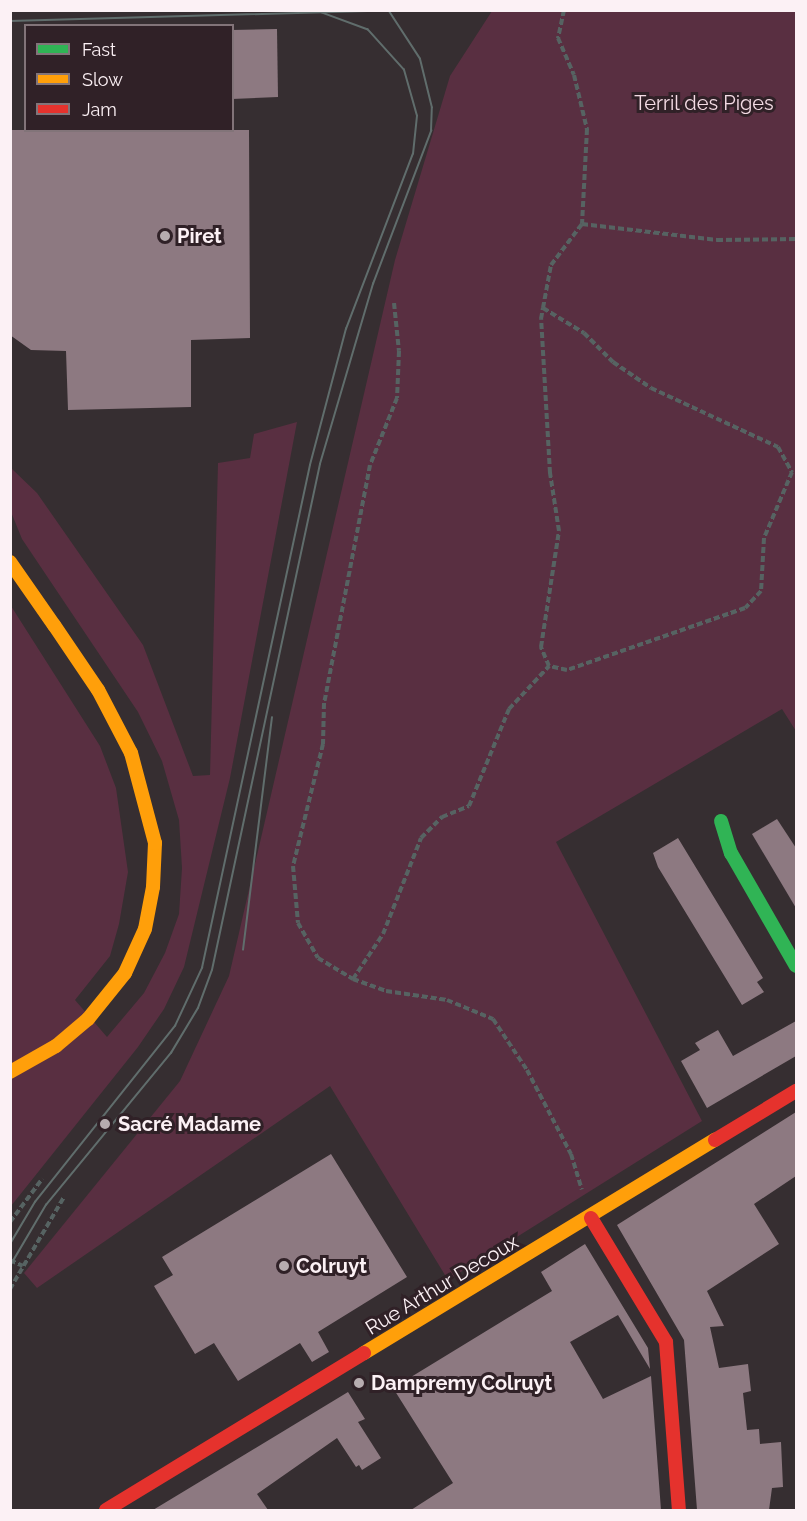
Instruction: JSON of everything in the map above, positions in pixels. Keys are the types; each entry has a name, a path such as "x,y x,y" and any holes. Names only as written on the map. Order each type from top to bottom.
{"main road":[{"path":"10,562 98,690 131,753 148,803 155,843 145,929 125,973 87,1018 56,1046 10,1072"},
{"path":"721,821 731,853 796,966"},
{"name":"Rue Arthur Decoux","path":"106,1510 591,1218 796,1091"},
{"path":"591,1218 666,1342 679,1510"}],"path":[{"path":"549,666 541,647 559,531 544,403 543,308 551,265 582,224 587,129 574,75 558,38 564,10"},
{"path":"582,224 717,240 796,239"},
{"path":"394,303 399,351 397,398 370,465 324,703 323,744 293,866 298,923 318,958 353,979 386,991 447,1000 493,1019 527,1070 571,1154 591,1218"},
{"path":"543,308 584,333 613,362 651,388 778,447 794,470 764,538 761,591 745,608 695,629 567,670 549,666"},
{"path":"353,979 383,934 420,838 442,817 470,806 509,709 549,666"},
{"path":"10,1222 42,1179"},
{"path":"10,1289 64,1197"},
{"path":"10,1260 23,1266"}],"green space":[{"name":"Terril des Piges","path":"492,11 796,11 796,731 782,709 556,842 702,1121 448,1280 330,1086 37,1288 24,1273 180,1081 229,976 395,260 450,76"},
{"path":"297,422 230,778 184,967 164,1009 138,1047 11,1206 11,606 100,746 116,788 128,872 119,924 110,956 75,1000 107,1037 144,993 165,953 179,914 182,868 179,820 162,761 138,712 22,539 11,512 11,468 37,493 143,645 193,776 210,775 218,463 250,458 254,434"}],"building":[{"path":"277,29 278,97 234,99 234,30"},
{"name":"Piret","path":"10,130 24,130 24,132 234,132 234,130 249,130 250,338 191,340 191,407 68,410 66,351 31,350 10,335"},
{"path":"777,819 796,848 796,908 752,834"},
{"path":"678,838 763,978 757,982 764,992 742,1005 658,867 653,853"},
{"path":"796,1021 796,1056 707,1108 681,1061 700,1050 695,1043 718,1030 733,1056"},
{"path":"796,1112 796,1176 754,1204 779,1244 707,1291 724,1326 710,1327 719,1368 748,1364 751,1391 743,1393 747,1430 759,1429 760,1444 781,1442 783,1487 772,1488 769,1510 697,1510 684,1340 617,1225"},
{"name":"Colruyt","path":"331,1154 407,1277 318,1332 329,1352 312,1362 300,1343 238,1381 214,1343 195,1354 154,1286 173,1275 162,1257"},
{"path":"585,1244 648,1348 650,1369 618,1315 570,1342 603,1399 651,1376 661,1510 411,1510 453,1483 393,1388 552,1291 541,1272"},
{"path":"348,1392 365,1419 358,1422 381,1458 362,1470 359,1465 356,1467 337,1438 257,1494 268,1510 153,1510"}],"tram line":[{"path":"10,1266 46,1205 171,1053 198,1008 212,970 320,464 373,284 431,131 432,108 420,59 388,10"},
{"path":"10,21 411,10"},
{"path":"10,1244 35,1202 175,1026 202,968 310,465 346,329 413,154 417,116 404,70 368,30 322,13"},
{"path":"243,950 272,718"}],"traffic: fast":[{"path":"721,821 731,853 796,966"}],"traffic: slow":[{"path":"10,562 54,625"},
{"path":"10,1072 56,1046 88,1019 125,973 145,929 153,887 155,843 131,753 98,690 54,625"},
{"path":"364,1353 715,1140"}],"traffic: jam":[{"path":"715,1140 796,1091"},
{"path":"591,1218 666,1342 679,1510"},
{"path":"106,1510 364,1353"}],"place":[{"name":"Piret","path":"165,236"},
{"name":"Sacré Madame","path":"105,1124"},
{"name":"Colruyt","path":"284,1266"},
{"name":"Dampremy Colruyt","path":"359,1383"}]}
